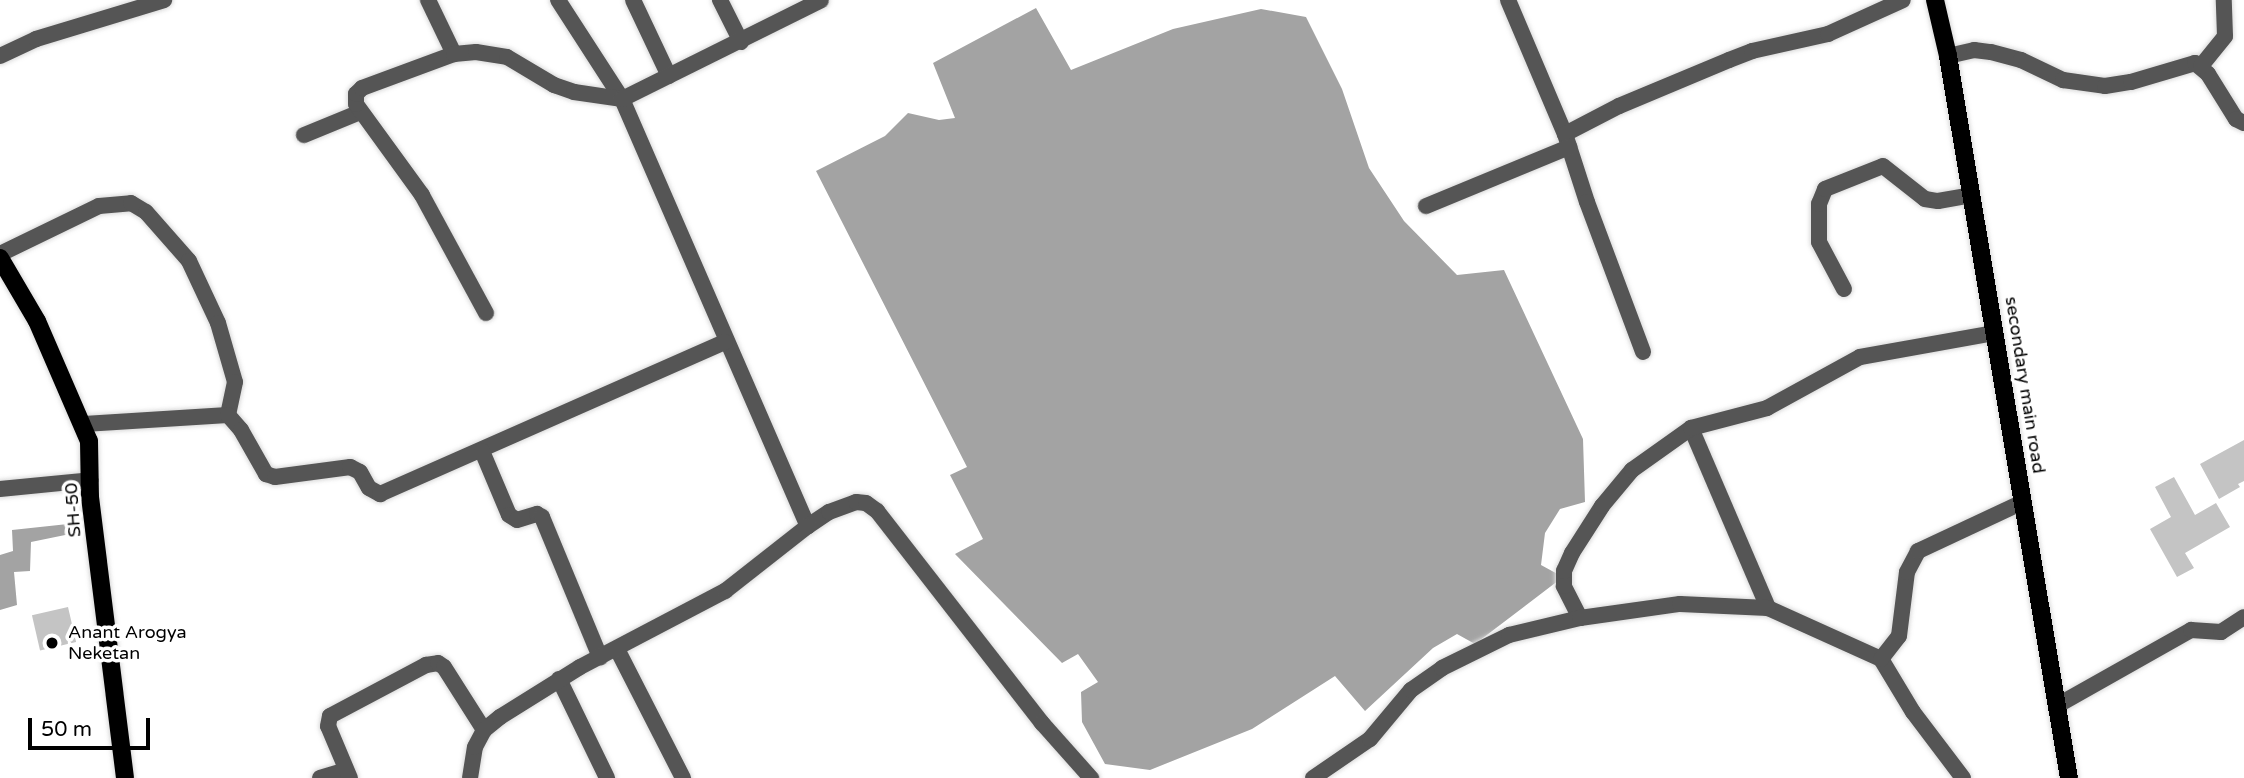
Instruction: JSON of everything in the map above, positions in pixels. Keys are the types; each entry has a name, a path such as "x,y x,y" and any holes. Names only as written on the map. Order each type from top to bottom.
{"main road":[{"name":"secondary main road","path":"1935,0 1948,56 1996,333 2069,778"},
{"name":"SH-50","path":"0,256 37,320 84,424 92,458 90,497 125,778"}],"street":[{"path":"0,56 36,39 164,0"},
{"path":"428,0 454,54"},
{"path":"558,0 622,99 725,342 808,526"},
{"path":"633,0 669,76"},
{"path":"720,0 741,42"},
{"path":"486,313 422,195 360,112 355,98 362,88 454,54 494,53 507,57 554,85 574,92 622,99 821,0"},
{"path":"1508,0 1567,141 1591,215 1643,352"},
{"path":"1426,206 1567,141 1619,106 1752,51 1828,34 1903,0"},
{"path":"2201,66 2225,36 2224,0"},
{"path":"1948,56 1974,51 1990,52 2021,60 2063,80 2105,86 2131,82 2186,64 2201,66 2236,120 2244,123"},
{"path":"304,135 360,112"},
{"path":"1843,289 1822,250 1818,235 1820,197 1825,189 1883,166 1925,199 1938,201 1972,195"},
{"path":"0,256 99,206 131,203 146,212 190,261 218,323 235,382 228,415"},
{"path":"1580,618 1564,586 1564,571 1572,552 1602,506 1632,470 1691,428 1767,408 1860,357 1996,333"},
{"path":"228,415 241,429 266,474 275,477 350,467 359,472 369,488 380,494 725,342"},
{"path":"84,424 228,415"},
{"path":"1691,428 1768,608"},
{"path":"482,451 509,514 517,520 537,513 542,517 600,657"},
{"path":"0,489 91,480"},
{"path":"470,778 475,747 484,730 559,679 725,591 808,526 829,512 856,502 866,503 877,510 1042,723 1090,778"},
{"path":"1881,659 1899,636 1907,572 1917,551 2023,502"},
{"path":"1313,778 1370,739 1411,690 1442,668 1509,635 1580,618 1680,604 1768,608 1881,659 1913,712 1963,778"},
{"path":"2059,705 2191,631 2221,632 2244,617"},
{"path":"617,649 683,778"},
{"path":"320,778 348,774 328,726 330,716 433,663 444,667 484,730"},
{"path":"559,679 607,778"}],"shaded area":[{"path":"1036,8 1071,70 1173,29 1261,9 1306,17 1342,89 1369,168 1404,221 1457,275 1504,270 1583,439 1585,502 1560,509 1545,533 1541,565 1563,577 1475,644 1457,634 1433,648 1365,711 1335,676 1252,729 1150,770 1105,764 1082,722 1081,692 1098,682 1078,654 1062,663 955,554 983,539 950,475 967,467 816,171 885,136 908,113 939,120 955,118 933,63"},
{"path":"68,524 70,534 31,542 30,571 14,572 17,605 0,610 0,555 13,551 12,530"}],"building":[{"path":"2244,440 2244,481 2238,484 2240,487 2219,499 2200,464"},
{"path":"2174,477 2195,515 2216,503 2230,527 2185,553 2194,568 2177,577 2150,529 2171,517 2155,487"},
{"path":"68,607 76,642 40,650 32,615"}],"place":[{"name":"Anant Arogya Neketan","path":"52,643"}]}
